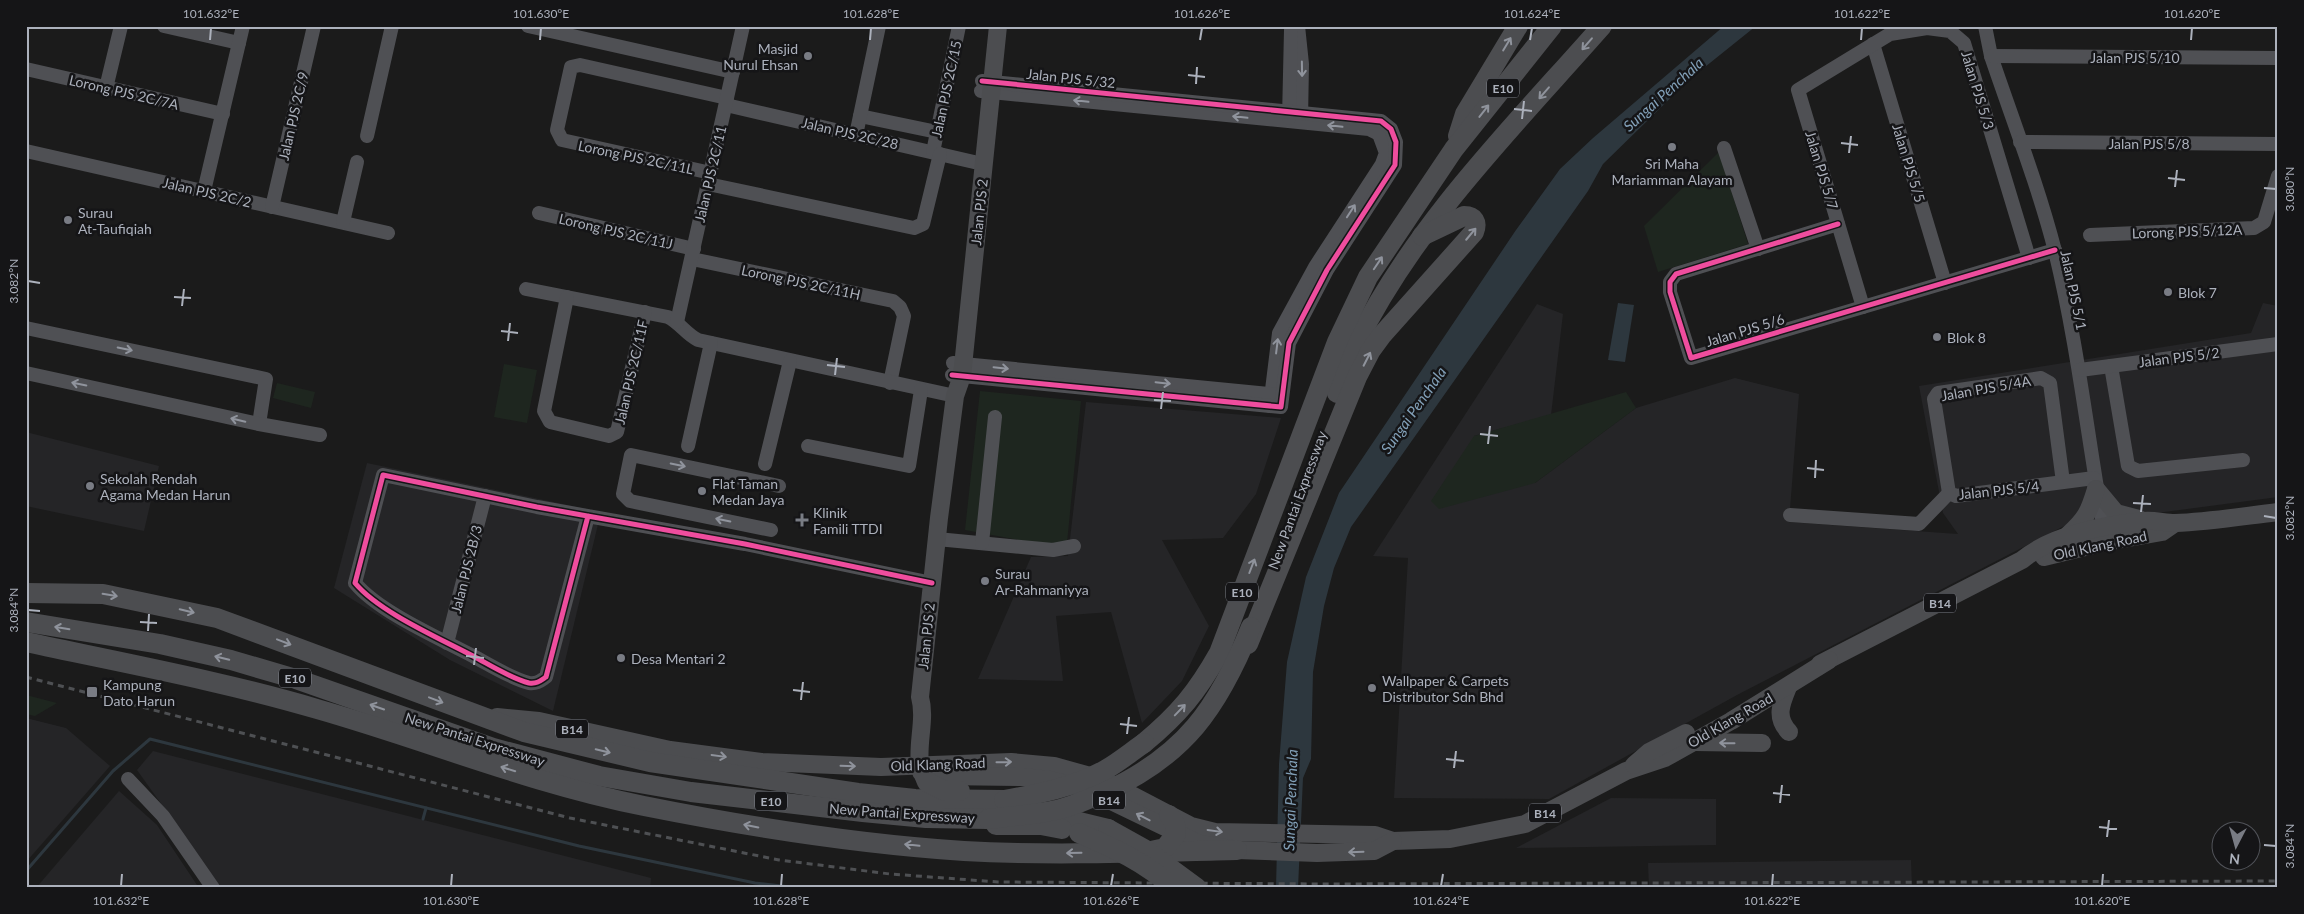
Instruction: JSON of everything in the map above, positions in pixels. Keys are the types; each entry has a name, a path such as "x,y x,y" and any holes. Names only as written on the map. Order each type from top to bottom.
{"highway":[{"path":"1454,149 1465,114 1518,26"},
{"name":"New Pantai Expressway","path":"26,622 160,644 231,660 296,679 493,748 599,776 691,792 926,818 988,819 1058,810 1129,781 1149,768 1198,725 1220,694 1251,628 1316,420 1337,342 1368,277 1454,149 1552,26"},
{"name":"New Pantai Expressway","path":"26,593 103,594 217,618 524,732 650,762 858,793 915,799 1004,800 1051,791 1077,783 1105,770 1144,743 1185,706 1204,680 1219,653 1316,420 1386,288 1422,236 1470,177 1602,26"},
{"path":"1102,779 1145,771 1164,762 1204,721 1224,694 1240,662 1358,377 1371,350 1428,281 1474,232 1477,225 1470,216 1464,216 1422,236"},
{"path":"26,642 317,708 541,780 641,806 770,830 962,850 1050,854 1237,850"},
{"path":"472,714 521,743 551,754 645,777 752,793 922,806 1029,811 1069,818 1108,829"},
{"path":"917,768 927,782 945,791 1029,797 1108,829 1144,849 1197,888"},
{"path":"541,780 705,803 855,820 927,826 1041,825 1078,833 1119,850 1155,871 1174,888"},
{"path":"1141,852 1165,848 1176,834 1175,824 1169,815"}],"main road":[{"name":"Jalan PJS 2","path":"917,768 923,710 920,697 936,539 958,369 987,86 988,26"},
{"name":"Jalan PJS 2","path":"958,369 974,162 998,26"},
{"path":"2095,484 2116,513 2146,521"},
{"path":"2064,538 2084,521 2089,513 2095,484"},
{"name":"Old Klang Road","path":"1626,771 1649,752 1784,679 1829,660 2022,560 2146,521 2175,523 2276,512"},
{"name":"Old Klang Road","path":"2022,560 2034,550 2064,538 2162,532 2175,523"},
{"name":"Old Klang Road","path":"472,714 539,721 670,750 760,762 917,768 1011,762 1054,766 1102,779 1191,826 1215,832 1375,835 1393,841 1450,840 1524,824 1626,771 1654,763 1788,687 1829,660"},
{"path":"1788,687 1780,706 1780,716 1789,732"},
{"path":"1692,742 1762,743"},
{"name":"Old Klang Road","path":"917,768 940,776 1023,777 1050,780 1084,788 1200,844 1237,850 1317,854 1374,851 1393,841"}],"street":[{"path":"106,88 120,26"},
{"path":"164,26 239,43"},
{"path":"204,192 243,26"},
{"name":"Jalan PJS 2C/9","path":"272,207 314,26"},
{"path":"366,136 392,26"},
{"path":"528,26 733,72"},
{"name":"Jalan PJS 2C/11","path":"677,322 743,26"},
{"path":"856,135 879,26"},
{"name":"Jalan PJS 2C/15","path":"822,208 914,228 923,224 937,153 937,132 958,26"},
{"path":"1291,26 1295,117"},
{"path":"1295,117 1302,64 1298,26"},
{"name":"Jalan PJS 5/1","path":"1985,26 1992,56 2055,250 2080,370 2095,484 2105,535"},
{"name":"Jalan PJS 5/3","path":"1798,90 1890,34 1927,28 1950,31 1964,43 2029,258"},
{"name":"Jalan PJS 5/5","path":"1873,44 1945,283"},
{"name":"Jalan PJS 5/10","path":"1992,56 2278,58"},
{"name":"Jalan PJS 2C/28","path":"562,140 557,130 572,67 580,65 856,135 974,162"},
{"name":"Lorong PJS 2C/7A","path":"26,70 222,114"},
{"name":"Jalan PJS 5/32","path":"958,369 1275,398 1289,343 1327,270 1394,165 1396,142 1391,129 1381,121 1295,117 987,86"},
{"name":"Jalan PJS 5/7","path":"1798,90 1863,307"},
{"path":"860,116 937,132"},
{"name":"Lorong PJS 2C/11L","path":"562,140 822,208"},
{"name":"Jalan PJS 5/8","path":"2020,142 2278,144"},
{"path":"1724,148 1758,249"},
{"name":"Jalan PJS 2C/2","path":"26,151 388,233"},
{"path":"343,222 357,162"},
{"name":"Lorong PJS 5/12A","path":"2090,235 2254,228 2264,222 2278,176"},
{"name":"Lorong PJS 2C/11J","path":"539,212 693,254"},
{"name":"Jalan PJS 5/6","path":"1838,224 1676,274 1673,277 1670,292 1691,358 2055,250"},
{"name":"Lorong PJS 2C/11H","path":"693,254 893,301 900,307 904,316 890,383"},
{"path":"526,289 668,317 677,322 686,334 698,340 954,396"},
{"name":"Jalan PJS 2C/11F","path":"567,297 544,411 550,422 609,436 617,432 645,312"},
{"path":"26,328 266,379 259,424"},
{"path":"688,446 711,343"},
{"name":"Jalan PJS 5/2","path":"2080,370 2278,344"},
{"path":"764,464 790,361"},
{"path":"2111,366 2128,466 2138,471 2243,460"},
{"path":"26,373 259,424 320,435"},
{"name":"Jalan PJS 5/4A","path":"1942,449 1934,399 1938,393 2041,378 2050,383 2063,482"},
{"path":"808,446 909,466 921,390"},
{"path":"982,543 995,417"},
{"name":"Jalan PJS 5/4","path":"1942,449 1950,494 1956,496 2063,482 2095,484"},
{"path":"771,530 630,501 623,494 630,455 780,486"},
{"path":"588,516 546,677 537,683 528,683 447,642 393,612 362,592 355,583 384,475 588,516 745,544 932,583"},
{"path":"1790,515 1919,524 1950,494"},
{"name":"Jalan PJS 2B/3","path":"447,642 485,496"},
{"path":"936,539 1053,550 1074,546"},
{"path":"128,779 164,816 213,888"}],"shaded area":[{"path":"1719,152 1748,244 1658,272 1644,226"},
{"path":"2263,303 2278,306 2278,497 2066,525 1737,695 1549,799 1394,798 1408,558 1373,556 1537,304 1563,314 1551,415 1474,436 1535,483 1636,408 1735,378 1799,394 1789,522 1958,534 1943,513 1919,386 2251,333"},
{"path":"504,364 537,370 527,423 494,417"},
{"path":"277,383 315,392 311,408 273,398"},
{"path":"980,391 1081,401 1067,543 1035,543 965,530"},
{"path":"1626,392 1636,408 1535,483 1439,509 1431,501 1474,436"},
{"path":"1086,402 1281,418 1256,494 1223,538 1162,540 1209,626 1182,681 1142,723 1111,612 1056,616 1063,681 978,679 1031,557 1068,556"},
{"name":"Sekolah Rendah Agama Medan Harun","path":"26,432 159,466 144,531 26,506"},
{"path":"367,463 601,512 553,711 450,660 334,588"},
{"path":"26,695 57,703 35,716 26,714"},
{"path":"26,718 66,728 110,766 26,862"},
{"path":"153,751 651,878 650,888 221,888 137,770"},
{"path":"119,791 157,825 199,888 36,888"},
{"path":"1611,798 1716,799 1716,845 1516,848"},
{"path":"1911,860 1912,888 1649,888 1648,863"}],"water":[{"name":"Sungai Penchala","path":"1724,26 1756,26 1690,79 1603,164 1588,191 1351,527 1334,568 1324,606 1313,672 1311,759 1303,778 1298,888 1276,888 1279,764 1287,662 1306,577 1339,493 1516,230 1560,169 1593,138"},
{"path":"1618,303 1634,305 1625,362 1608,360"}],"waterway":[{"path":"26,871 113,771 150,739 579,846 755,883 799,888"},
{"path":"423,819 426,808"}],"railway":[{"path":"26,677 570,818 779,860 890,874 998,882 1324,884 2278,881"}],"cycle path":[{"path":"952,375 1281,407 1289,343 1327,270 1395,165 1396,142 1391,129 1381,121 982,81"},
{"path":"1838,224 1676,274 1670,282 1670,292 1691,358 2055,250"},
{"path":"588,516 546,677 536,683 529,683 507,675 410,624 379,604 355,583 383,475 537,507 745,544 932,583"}],"place":[{"name":"Masjid Nurul Ehsan","path":"808,56"},
{"name":"Sri Maha Mariamman Alayam","path":"1672,147"},
{"name":"Surau At-Taufiqiah","path":"68,220"},
{"name":"Blok 7","path":"2168,292"},
{"name":"Blok 8","path":"1937,337"},
{"name":"Sekolah Rendah Agama Medan Harun","path":"90,486"},
{"name":"Flat Taman Medan Jaya","path":"702,491"},
{"name":"Klinik Famili TTDI","path":"802,520"},
{"name":"Surau Ar-Rahmaniyya","path":"985,581"},
{"name":"Desa Mentari 2","path":"621,658"},
{"name":"Wallpaper & Carpets Distributor Sdn Bhd","path":"1372,688"},
{"name":"Kampung Dato Harun","path":"92,692"}]}
